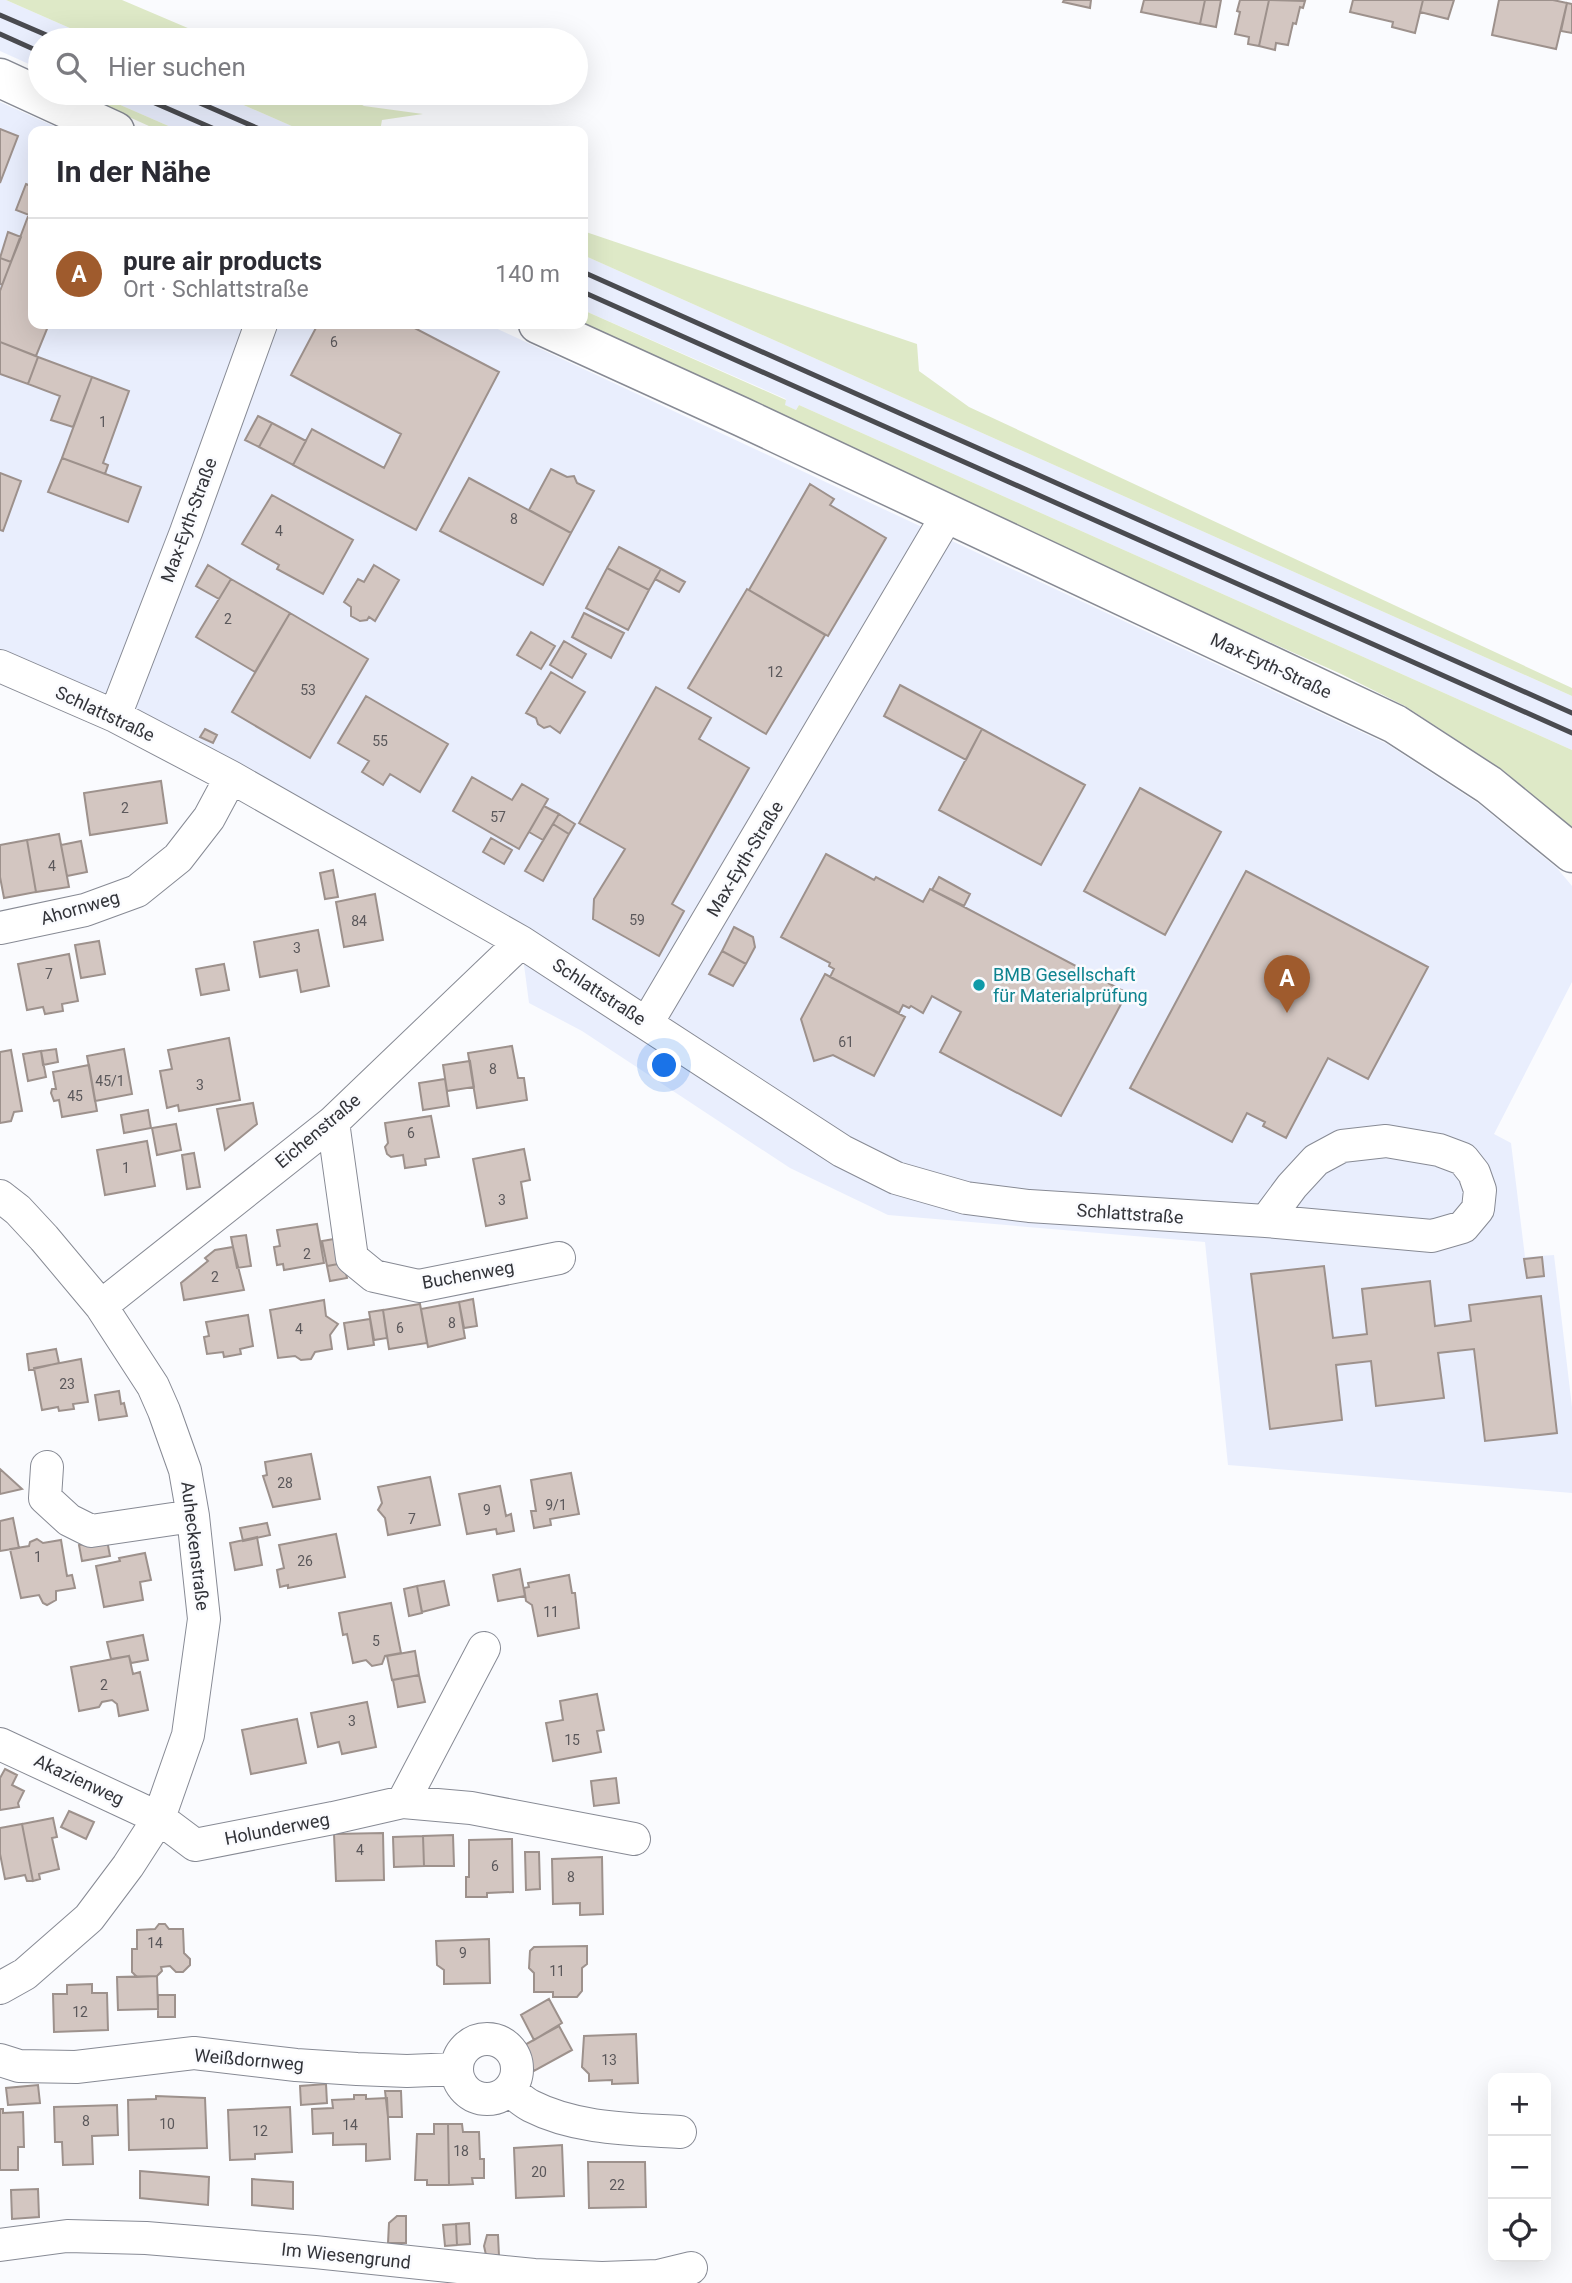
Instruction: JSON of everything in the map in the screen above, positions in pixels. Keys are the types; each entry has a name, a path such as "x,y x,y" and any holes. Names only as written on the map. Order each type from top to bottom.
{"street":[{"path":"0,78 28,91"},
{"path":"59,105 104,126"},
{"name":"Max-Eyth-Straße","path":"116,716 259,329"},
{"name":"Max-Eyth-Straße","path":"549,329 1395,724 1489,785 1572,853"},
{"name":"Max-Eyth-Straße","path":"647,1023 948,514"},
{"name":"Schlattstraße","path":"0,666 116,716 231,777 521,942 842,1151 896,1178 966,1198 1029,1206 1266,1221 1432,1236 1463,1227 1478,1209 1480,1190 1474,1173 1463,1159 1439,1150 1386,1141 1342,1146 1316,1160 1266,1221"},
{"name":"Ahornweg","path":"0,928 85,910 137,891 178,858 209,818 231,777"},
{"name":"Eichenstraße","path":"101,1306 333,1122 521,942"},
{"name":"Buchenweg","path":"333,1122 352,1258 374,1276 419,1286 559,1258"},
{"name":"Auheckenstraße","path":"0,1196 18,1210 44,1238 101,1306 153,1386 185,1470 194,1516 204,1619 188,1735 159,1818 128,1866 89,1917 25,1974 0,1988"},
{"path":"47,1467 45,1498 69,1520 91,1531 194,1516"},
{"path":"403,1802 484,1648"},
{"name":"Akazienweg","path":"0,1744 159,1818"},
{"name":"Holunderweg","path":"159,1818 195,1844 403,1802 471,1808 634,1839"},
{"path":"486,2038 508,2047 515,2057 517,2068 515,2080 509,2090 487,2099 466,2091 459,2081 456,2069 465,2048 486,2038"},
{"name":"Weißdornweg","path":"0,2060 19,2066 76,2067 194,2053 357,2069 456,2069"},
{"path":"509,2090 530,2106 569,2120 621,2129 680,2132"},
{"name":"Im Wiesengrund","path":"0,2245 67,2236 146,2238 315,2252 534,2275 602,2278 658,2276 691,2268"}],"shaded area":[{"path":"0,0 6,0 70,28 28,28 28,64 0,51"},
{"path":"0,102 54,126 28,126 28,329 498,329 1387,744 1479,804 1557,868 1572,886 1572,982 1494,1134 1511,1143 1525,1257 1554,1255 1572,1407 1572,1493 1228,1465 1205,1242 888,1215 790,1168 582,1031 529,1003 521,942 0,666"},
{"path":"120,105 243,105 292,126 169,126"},
{"path":"588,257 1572,696 1572,750 799,405 796,410 784,405 786,399 588,312"}],"green space":[{"path":"6,0 122,0 188,28 70,28"},
{"path":"103,105 120,105 169,126 149,126"},
{"path":"243,105 362,105 423,114 382,120 381,126 292,126"},
{"path":"588,233 917,344 919,371 969,407 1572,688 1572,696 588,257"},
{"path":"588,312 786,400 785,405 796,410 799,405 1572,750 1572,829 1504,771 1405,706 1339,673 1126,578 588,326"}],"building":[{"path":"1091,0 1090,8 1063,2"},
{"path":"1144,0 1205,0 1200,24 1141,12"},
{"path":"1205,0 1221,0 1216,27 1200,24"},
{"path":"1240,0 1269,0 1259,46 1248,44 1249,37 1235,34"},
{"path":"1269,0 1305,1 1303,8 1300,7 1296,24 1293,23 1288,45 1276,43 1275,50 1259,46"},
{"path":"1353,0 1423,0 1415,33 1392,27 1393,22 1350,12"},
{"path":"1423,0 1454,0 1448,19 1420,12"},
{"path":"1499,0 1553,0 1567,3 1556,49 1492,35"},
{"path":"1567,3 1572,4 1572,33 1561,31"},
{"path":"0,129 18,136 0,183"},
{"path":"26,184 28,185 28,215 16,210"},
{"path":"28,216 28,329 47,329 36,356 0,342 0,291"},
{"path":"8,232 21,237 11,262 0,258"},
{"path":"0,258 11,262 2,285 0,284"},
{"path":"315,329 417,329 499,372 416,530 293,465 312,429 384,468 401,434 291,375"},
{"path":"0,342 38,357 28,384 0,374"},
{"path":"38,357 92,377 73,427 51,420 60,396 28,384"},
{"path":"92,377 129,391 103,463 108,465 105,474 62,458"},
{"path":"258,416 272,423 259,447 245,440"},
{"path":"272,423 306,441 293,465 259,447"},
{"path":"62,458 141,487 128,522 48,492"},
{"path":"551,469 567,477 574,476 577,483 594,491 571,533 529,510"},
{"path":"0,473 21,481 3,531 0,530"},
{"path":"469,478 571,533 543,585 440,531"},
{"path":"810,484 834,499 830,505 886,538 828,636 749,590"},
{"path":"272,495 353,540 323,594 277,569 279,565 242,544"},
{"path":"619,547 661,569 649,590 607,568"},
{"path":"208,565 231,579 219,599 196,586"},
{"path":"374,565 399,580 375,621 369,617 360,621 351,616 351,607 344,602 358,579 364,582"},
{"path":"607,568 649,590 628,630 586,608"},
{"path":"661,569 685,582 679,592 655,579"},
{"path":"231,579 290,613 255,672 196,637"},
{"path":"747,589 825,635 766,734 688,688"},
{"path":"290,613 368,659 310,758 232,712"},
{"path":"584,613 624,633 611,658 572,637"},
{"path":"531,632 555,646 541,669 517,655"},
{"path":"564,641 586,654 572,678 550,665"},
{"path":"551,672 585,692 560,733 550,726 544,728 538,724 536,718 526,713"},
{"path":"900,685 982,729 966,760 884,716"},
{"path":"656,687 711,718 699,739 749,768 672,904 684,911 659,956 593,919 594,899 625,849 579,823"},
{"path":"366,696 448,744 420,792 390,774 383,785 362,772 369,761 338,743"},
{"path":"205,729 217,735 213,743 200,737"},
{"path":"982,729 1085,785 1041,865 939,810"},
{"path":"472,777 512,800 522,784 548,799 519,849 453,811"},
{"path":"161,781 167,823 90,835 84,793"},
{"path":"1140,788 1221,832 1165,935 1084,891"},
{"path":"544,806 559,814 543,840 529,832"},
{"path":"559,814 575,824 569,834 553,824"},
{"path":"553,824 569,834 543,881 525,871"},
{"path":"59,834 69,887 36,892 27,840"},
{"path":"491,838 512,850 504,864 483,852"},
{"path":"27,840 36,892 4,898 0,877 0,845"},
{"path":"81,841 87,872 67,876 61,845"},
{"name":"BMB Gesellschaft für Materialprüfung","path":"826,854 923,902 930,889 1127,993 1061,1116 940,1052 961,1012 932,996 923,1013 903,1005 899,1013 830,977 834,969 829,966 830,963 781,937"},
{"path":"333,870 338,897 325,899 320,873"},
{"path":"1246,871 1428,967 1368,1079 1328,1058 1286,1138 1263,1126 1265,1122 1247,1113 1232,1142 1130,1088"},
{"path":"939,877 970,894 964,906 932,890"},
{"path":"375,894 383,940 344,947 336,902"},
{"path":"734,927 753,937 755,947 746,964 722,951"},
{"path":"318,930 329,986 301,992 297,970 260,977 254,942"},
{"path":"99,941 105,974 81,978 75,945"},
{"path":"722,951 746,964 733,986 709,974"},
{"path":"69,954 78,1001 62,1004 63,1011 45,1014 43,1007 27,1010 18,964"},
{"path":"224,964 229,990 201,995 196,969"},
{"path":"825,974 905,1017 874,1076 833,1055 814,1061 801,1019"},
{"path":"229,1038 240,1100 179,1111 178,1105 167,1108 160,1071 172,1069 168,1050"},
{"path":"512,1046 518,1078 524,1078 527,1100 477,1108 468,1053"},
{"path":"56,1049 58,1062 43,1065 41,1051"},
{"path":"124,1049 132,1094 95,1101 87,1056"},
{"path":"11,1050 22,1111 14,1112 11,1121 0,1123 0,1052"},
{"path":"41,1051 46,1077 28,1081 23,1054"},
{"path":"470,1061 474,1087 447,1091 443,1065"},
{"path":"89,1065 97,1111 62,1117 59,1100 54,1101 51,1093 52,1089 56,1089 53,1072"},
{"path":"445,1079 449,1106 423,1110 419,1083"},
{"path":"253,1103 257,1124 225,1150 217,1109"},
{"path":"148,1110 151,1128 124,1133 121,1115"},
{"path":"431,1116 439,1157 425,1159 426,1165 405,1168 403,1155 391,1157 387,1154 385,1123"},
{"path":"176,1124 181,1150 157,1155 152,1128"},
{"path":"147,1141 155,1186 105,1195 97,1150"},
{"path":"524,1149 530,1180 521,1182 527,1218 486,1226 473,1159"},
{"path":"194,1153 200,1187 187,1189 182,1155"},
{"path":"317,1224 324,1263 284,1270 283,1264 277,1265 274,1247 280,1246 277,1230"},
{"path":"246,1235 251,1266 237,1268 231,1237"},
{"path":"340,1238 344,1263 327,1266 322,1241"},
{"path":"233,1247 244,1290 184,1300 181,1283 208,1261 205,1258 215,1250"},
{"path":"1542,1257 1544,1276 1527,1278 1524,1259"},
{"path":"344,1263 347,1278 330,1281 327,1266"},
{"path":"1324,1266 1333,1338 1367,1334 1362,1289 1430,1281 1435,1326 1471,1321 1469,1305 1541,1296 1557,1433 1485,1441 1474,1349 1438,1353 1444,1398 1376,1406 1371,1361 1336,1365 1342,1420 1270,1429 1251,1274"},
{"path":"473,1299 477,1326 464,1328 459,1302"},
{"path":"324,1300 326,1316 338,1324 330,1335 332,1349 315,1352 311,1359 301,1360 295,1356 278,1358 270,1310"},
{"path":"459,1302 465,1338 428,1347 421,1309"},
{"path":"420,1304 427,1343 389,1349 383,1310"},
{"path":"383,1310 387,1338 374,1340 369,1312"},
{"path":"248,1315 253,1346 240,1349 241,1354 224,1357 223,1352 207,1354 204,1337 209,1336 206,1322"},
{"path":"370,1319 374,1345 348,1349 344,1323"},
{"path":"56,1349 59,1363 29,1370 27,1354"},
{"path":"81,1359 88,1402 73,1404 74,1409 59,1411 58,1407 42,1410 34,1368"},
{"path":"119,1391 127,1416 99,1420 95,1395"},
{"path":"311,1454 320,1499 273,1507 263,1476 267,1475 265,1462"},
{"path":"0,1469 22,1489 0,1494"},
{"path":"571,1473 579,1514 550,1519 551,1525 534,1528 531,1511 536,1511 531,1480"},
{"path":"430,1477 440,1525 388,1535 385,1518 378,1510 382,1503 378,1487"},
{"path":"500,1486 506,1516 511,1514 514,1531 497,1534 496,1529 467,1534 459,1494"},
{"path":"13,1518 19,1548 0,1551 0,1521"},
{"path":"267,1523 270,1535 243,1541 240,1528"},
{"path":"336,1534 345,1577 288,1588 288,1585 280,1587 277,1570 284,1568 279,1545"},
{"path":"257,1537 262,1565 235,1570 230,1543"},
{"path":"37,1539 43,1543 61,1540 67,1576 72,1575 75,1588 56,1591 56,1600 47,1605 39,1595 21,1598 10,1549 29,1546 30,1542"},
{"path":"107,1540 110,1556 82,1561 79,1545"},
{"path":"145,1553 151,1580 140,1582 143,1600 104,1607 96,1566"},
{"path":"520,1569 525,1596 498,1601 493,1575"},
{"path":"569,1575 572,1593 575,1593 579,1628 538,1636 532,1605 526,1601 524,1588 529,1587 528,1583"},
{"path":"444,1581 449,1605 422,1612 417,1586"},
{"path":"417,1586 422,1613 409,1616 404,1589"},
{"path":"391,1603 401,1653 385,1656 382,1664 372,1666 366,1660 353,1663 339,1613"},
{"path":"143,1635 148,1660 131,1663 129,1656 111,1659 107,1642"},
{"path":"415,1651 419,1675 392,1680 387,1656"},
{"path":"129,1656 133,1674 140,1672 148,1710 119,1716 117,1704 112,1700 102,1702 99,1707 79,1711 71,1667"},
{"path":"419,1675 425,1702 398,1707 393,1680"},
{"path":"597,1694 604,1730 597,1731 601,1752 553,1761 546,1723 563,1720 560,1701"},
{"path":"367,1702 376,1747 342,1754 339,1742 318,1747 311,1713"},
{"path":"297,1719 306,1763 251,1774 242,1730"},
{"path":"5,1769 17,1775 12,1785 24,1791 18,1803 19,1807 0,1810 0,1778"},
{"path":"616,1778 619,1803 594,1806 591,1781"},
{"path":"69,1811 94,1822 86,1839 61,1827"},
{"path":"53,1818 57,1837 52,1838 59,1869 39,1874 40,1879 33,1881 22,1824"},
{"path":"22,1824 33,1881 27,1881 25,1875 5,1879 0,1854 0,1828"},
{"path":"383,1833 384,1880 336,1881 334,1834"},
{"path":"453,1835 454,1866 424,1866 423,1836"},
{"path":"423,1836 424,1866 394,1867 393,1837"},
{"path":"512,1839 513,1892 487,1893 487,1897 466,1897 469,1840"},
{"path":"525,1852 539,1852 540,1889 526,1890"},
{"path":"602,1857 603,1914 580,1915 580,1903 553,1904 552,1859"},
{"path":"159,1924 165,1924 169,1929 183,1929 184,1953 190,1959 190,1965 183,1972 176,1972 170,1966 161,1967 162,1971 157,1976 137,1977 132,1972 132,1949 137,1949 137,1930 155,1929"},
{"path":"489,1939 490,1983 444,1984 444,1970 437,1965 436,1941"},
{"path":"587,1946 587,1964 582,1968 582,1991 577,1997 553,1997 553,1992 534,1992 534,1973 529,1968 530,1951 534,1947"},
{"path":"157,1976 158,2009 118,2010 117,1977"},
{"path":"92,1984 92,1993 107,1993 108,2030 54,2032 53,1994 67,1994 67,1985"},
{"path":"158,1995 175,1995 175,2017 158,2017"},
{"path":"549,1999 562,2023 534,2040 521,2015"},
{"path":"559,2026 572,2050 534,2071 521,2047"},
{"path":"636,2034 638,2083 589,2081 589,2074 582,2067 584,2036"},
{"path":"326,2084 327,2103 301,2105 300,2086"},
{"path":"38,2085 40,2103 8,2105 6,2088"},
{"path":"385,2091 401,2091 402,2117 388,2117"},
{"path":"354,2095 366,2095 366,2099 387,2098 390,2159 366,2161 366,2144 333,2145 333,2133 313,2134 312,2109 333,2108 332,2100 354,2099"},
{"path":"156,2096 205,2098 207,2148 129,2150 128,2100 156,2099"},
{"path":"117,2105 118,2135 92,2136 93,2164 63,2165 62,2142 55,2142 54,2107"},
{"path":"290,2107 292,2152 255,2154 255,2159 230,2160 228,2110"},
{"path":"0,2109 3,2109 3,2113 23,2112 24,2147 18,2147 18,2170 0,2170"},
{"path":"434,2124 448,2124 449,2185 427,2185 427,2180 415,2180 417,2134 434,2134"},
{"path":"448,2124 462,2124 463,2132 479,2132 484,2178 472,2178 473,2184 449,2185"},
{"path":"562,2145 564,2196 516,2198 514,2148"},
{"path":"588,2162 645,2162 646,2207 589,2208"},
{"path":"140,2171 209,2177 208,2205 140,2198"},
{"path":"252,2179 293,2182 293,2209 252,2205"},
{"path":"38,2189 39,2217 12,2219 11,2190"},
{"path":"397,2216 406,2216 406,2243 388,2243 389,2223"},
{"path":"469,2223 470,2244 457,2245 456,2224"},
{"path":"456,2224 457,2245 445,2246 443,2225"},
{"path":"487,2235 498,2235 499,2256 486,2255 484,2246"}],"railway":[{"path":"0,15 30,28"},
{"path":"0,34 28,47"},
{"path":"159,105 208,126"},
{"path":"204,105 253,126"},
{"path":"588,274 1572,713"},
{"path":"588,294 1572,733"}],"place":[{"name":"BMB Gesellschaft für Materialprüfung","path":"979,985"},
{"name":"pure air products","path":"1287,1013"}]}
